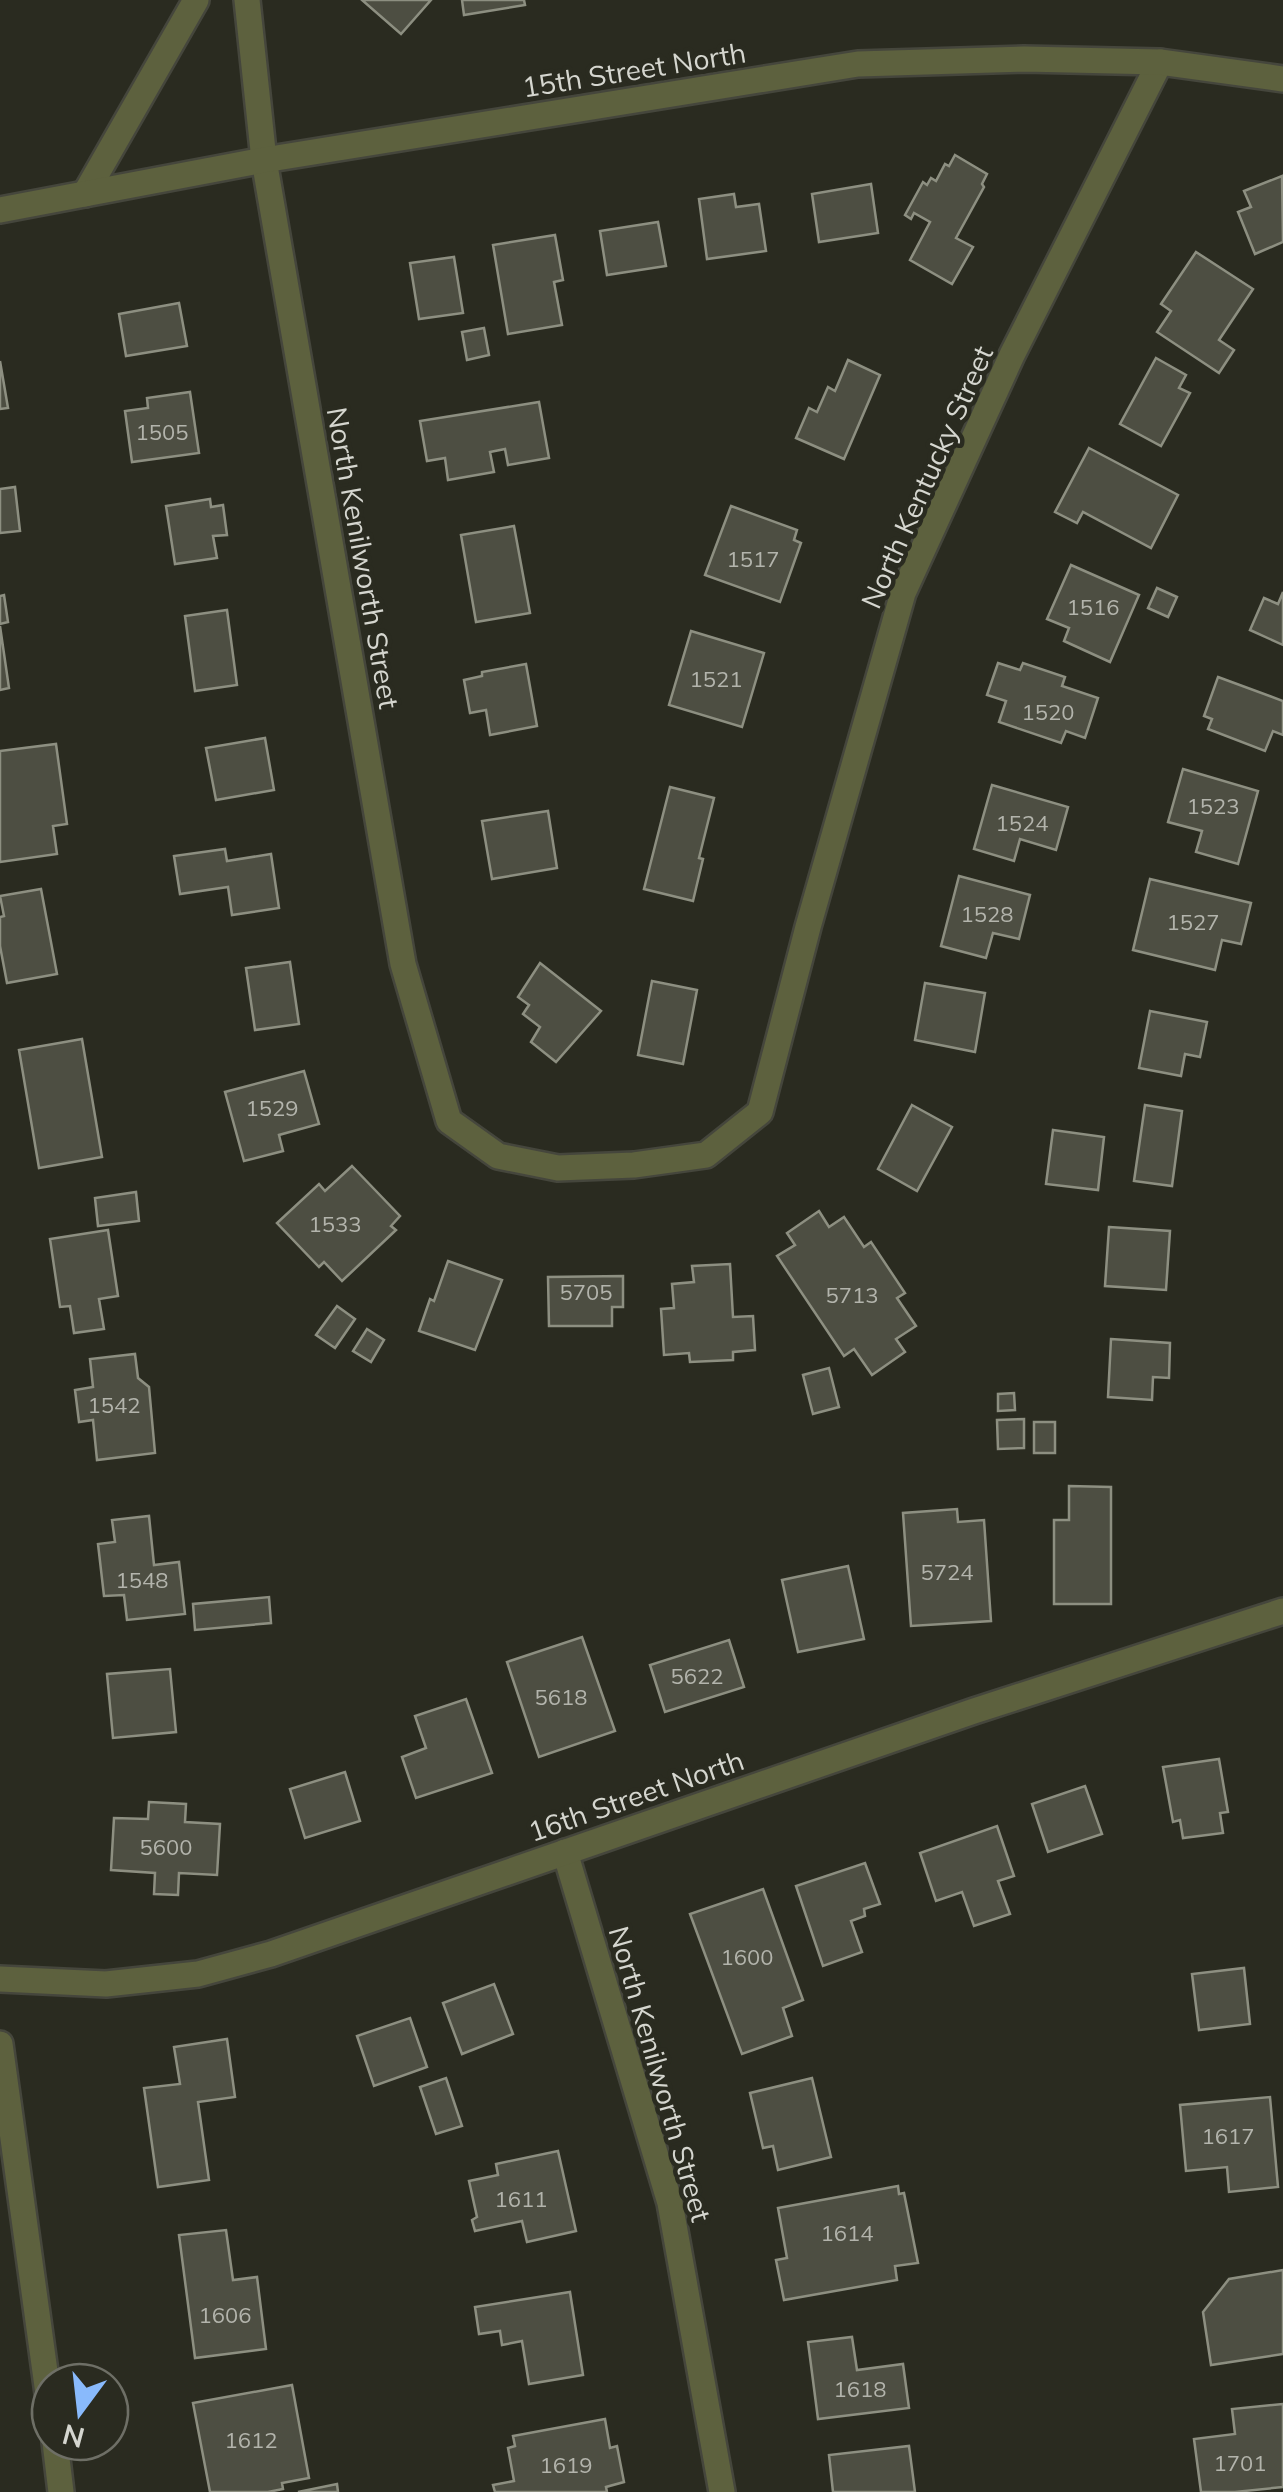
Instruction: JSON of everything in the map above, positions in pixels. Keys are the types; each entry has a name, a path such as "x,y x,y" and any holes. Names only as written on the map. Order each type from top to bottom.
{"street":[{"path":"85,194 196,0"},
{"name":"North Kenilworth Street","path":"246,0 264,160 402,964 449,1121"},
{"name":"15th Street North","path":"0,210 264,160 858,64 1024,59 1160,62 1283,78"},
{"name":"North Kentucky Street","path":"449,1121 498,1156 558,1168 634,1166 706,1155 760,1112 808,926 903,593 1012,354 1160,62"},
{"name":"16th Street North","path":"0,1979 106,1984 198,1974 271,1954 956,1718 1283,1612"},
{"name":"North Kenilworth Street","path":"565,1852 670,2203 722,2492"},
{"path":"0,2044 44,2362"},
{"path":"58,2462 62,2492"}],"building":[{"path":"362,0 431,0 401,34"},
{"path":"462,0 524,0 525,5 464,15"},
{"path":"955,155 987,174 956,238 973,247 952,284 910,260 930,222 914,213 911,219 905,215 923,182 927,185 931,178 936,181"},
{"path":"1282,176 1283,242 1255,254 1238,212 1251,207 1244,191"},
{"path":"871,184 878,233 819,242 812,194"},
{"path":"734,194 736,207 759,204 766,251 707,259 699,199"},
{"path":"658,222 666,266 607,275 600,231"},
{"path":"555,235 563,280 554,282 562,325 508,334 493,245"},
{"path":"1196,252 1253,289 1219,340 1234,350 1219,373 1157,332 1171,311 1161,304"},
{"path":"454,257 463,313 419,319 410,263"},
{"path":"179,303 187,346 126,356 119,314"},
{"path":"484,328 489,355 467,360 462,332"},
{"path":"1156,358 1186,375 1179,388 1190,393 1161,446 1120,424"},
{"path":"848,360 880,375 844,459 796,438 809,408 817,412 828,387 835,391"},
{"path":"0,361 8,408 0,409"},
{"path":"190,392 199,453 132,462 125,411 148,408 147,398"},
{"path":"539,402 549,458 508,465 505,449 490,452 494,472 448,480 445,458 427,461 420,421"},
{"path":"1089,448 1178,495 1151,548 1083,512 1077,523 1055,512"},
{"path":"15,487 20,531 0,533 0,489"},
{"path":"210,499 211,507 223,505 227,535 213,536 217,558 175,564 166,506"},
{"path":"731,506 797,530 794,540 801,543 780,602 705,575"},
{"path":"514,526 530,613 476,622 461,535"},
{"path":"1071,565 1139,595 1110,662 1064,641 1069,628 1047,619"},
{"path":"1157,588 1177,597 1168,617 1148,608"},
{"path":"1283,592 1283,645 1250,630 1264,598 1278,604"},
{"path":"4,595 8,622 0,624 0,596"},
{"path":"227,610 237,685 195,691 185,616"},
{"path":"0,626 9,688 0,690"},
{"path":"691,631 764,653 742,727 669,705"},
{"path":"998,663 1020,670 1023,663 1065,677 1062,686 1098,698 1085,738 1066,731 1061,743 999,722 1006,701 987,695"},
{"path":"526,664 537,726 490,735 486,710 470,713 464,680 482,676 482,672"},
{"path":"1218,677 1283,701 1283,735 1273,731 1265,751 1208,729 1212,719 1204,716"},
{"path":"265,738 274,790 216,800 206,748"},
{"path":"56,744 67,824 53,826 57,854 0,862 0,751"},
{"path":"1183,769 1258,791 1238,864 1196,852 1202,831 1168,822"},
{"path":"992,785 1068,807 1056,850 1020,839 1014,861 974,849"},
{"path":"670,787 714,798 693,901 644,889"},
{"path":"548,811 557,868 492,879 482,821"},
{"path":"225,849 227,861 271,854 279,908 232,915 228,887 180,894 174,856"},
{"path":"959,876 1030,895 1019,939 993,933 986,958 941,946"},
{"path":"1150,879 1251,903 1241,944 1222,940 1215,970 1133,950"},
{"path":"41,889 57,974 7,983 0,946 0,917 4,916 0,896"},
{"path":"290,962 299,1024 255,1030 246,968"},
{"path":"540,963 601,1011 556,1062 531,1042 540,1027 523,1014 529,1005 518,997"},
{"path":"652,981 697,990 683,1064 638,1055"},
{"path":"925,983 985,993 975,1052 915,1040"},
{"path":"1150,1011 1207,1022 1200,1057 1185,1054 1181,1076 1139,1068"},
{"path":"82,1039 102,1157 39,1168 19,1050"},
{"path":"304,1071 319,1124 279,1135 283,1151 244,1161 225,1092"},
{"path":"912,1105 952,1127 917,1191 878,1169"},
{"path":"1145,1105 1182,1111 1172,1186 1134,1181"},
{"path":"1053,1130 1104,1137 1098,1190 1046,1184"},
{"path":"352,1166 400,1216 391,1226 396,1230 342,1281 324,1262 319,1267 277,1223 319,1184 325,1191"},
{"path":"136,1192 139,1221 98,1226 95,1198"},
{"path":"819,1211 829,1227 844,1217 864,1247 871,1242 905,1293 897,1298 916,1326 896,1339 905,1352 872,1375 854,1349 844,1356 777,1256 795,1245 787,1233"},
{"path":"1109,1227 1170,1231 1166,1290 1105,1286"},
{"path":"108,1230 118,1296 99,1299 104,1329 74,1333 70,1306 60,1307 50,1239"},
{"path":"448,1261 502,1280 475,1350 419,1331"},
{"path":"730,1264 733,1317 753,1316 755,1350 733,1352 733,1360 690,1362 689,1353 664,1355 661,1309 674,1308 672,1284 694,1282 692,1266"},
{"path":"623,1276 623,1307 612,1307 612,1326 549,1326 548,1277"},
{"path":"337,1306 355,1319 335,1348 316,1335"},
{"path":"367,1329 384,1340 371,1362 353,1351"},
{"path":"1111,1339 1170,1343 1169,1378 1153,1377 1152,1400 1108,1397"},
{"path":"135,1354 138,1378 149,1387 155,1453 97,1460 93,1420 79,1422 75,1390 93,1387 90,1359"},
{"path":"829,1368 839,1407 813,1414 803,1375"},
{"path":"1014,1393 1015,1410 998,1411 998,1394"},
{"path":"1024,1419 1024,1448 998,1449 997,1420"},
{"path":"1034,1422 1055,1422 1055,1453 1034,1453"},
{"path":"1069,1486 1111,1487 1111,1604 1054,1604 1054,1520 1069,1520"},
{"path":"957,1509 958,1522 984,1520 991,1621 911,1626 903,1513"},
{"path":"149,1516 154,1565 179,1562 185,1614 127,1620 124,1595 104,1596 98,1544 115,1542 112,1520"},
{"path":"848,1566 864,1639 798,1652 782,1580"},
{"path":"269,1597 271,1623 195,1630 193,1604"},
{"path":"582,1637 615,1731 539,1757 507,1662"},
{"path":"729,1640 744,1687 665,1712 650,1665"},
{"path":"170,1669 176,1732 113,1738 107,1674"},
{"path":"466,1699 492,1773 416,1798 402,1757 426,1748 415,1716"},
{"path":"1219,1759 1228,1812 1220,1813 1223,1833 1183,1838 1180,1820 1173,1822 1163,1767"},
{"path":"345,1772 360,1821 305,1838 290,1789"},
{"path":"1085,1786 1102,1834 1048,1852 1032,1804"},
{"path":"149,1802 186,1804 185,1822 220,1824 217,1875 179,1873 178,1895 154,1894 155,1873 111,1870 114,1818 148,1819"},
{"path":"997,1826 1014,1876 998,1881 1010,1914 974,1926 962,1892 936,1901 920,1853"},
{"path":"865,1863 880,1904 864,1909 865,1916 851,1921 862,1952 823,1966 796,1886"},
{"path":"763,1889 803,2000 783,2008 792,2036 742,2054 690,1914"},
{"path":"1244,1968 1250,2024 1199,2030 1192,1974"},
{"path":"494,1984 513,2034 462,2054 443,2003"},
{"path":"410,2018 427,2067 374,2086 357,2036"},
{"path":"227,2039 235,2097 198,2102 209,2180 158,2187 144,2088 180,2084 174,2047"},
{"path":"446,2078 462,2126 436,2134 420,2087"},
{"path":"812,2078 831,2157 778,2170 773,2146 763,2148 750,2093"},
{"path":"1270,2097 1278,2187 1229,2192 1227,2167 1186,2171 1180,2105"},
{"path":"558,2151 576,2231 527,2242 522,2221 475,2231 472,2220 477,2217 469,2181 498,2175 496,2164"},
{"path":"898,2186 899,2194 904,2193 918,2263 895,2266 897,2280 784,2300 776,2260 787,2258 778,2208"},
{"path":"226,2230 233,2280 257,2277 266,2349 195,2358 179,2235"},
{"path":"1283,2270 1283,2354 1211,2365 1203,2312 1229,2279"},
{"path":"570,2292 583,2375 529,2384 522,2341 502,2345 500,2331 479,2334 475,2307"},
{"path":"852,2337 857,2370 903,2364 909,2408 818,2419 808,2342"},
{"path":"292,2385 309,2478 282,2483 283,2489 268,2492 210,2492 193,2403"},
{"path":"1283,2404 1283,2487 1201,2492 1194,2439 1235,2434 1232,2409"},
{"path":"605,2419 610,2448 617,2446 624,2482 606,2487 607,2492 495,2492 493,2485 514,2481 508,2448 515,2446 513,2436"},
{"path":"909,2446 915,2492 833,2492 829,2455"},
{"path":"337,2484 338,2492 298,2492"}]}
